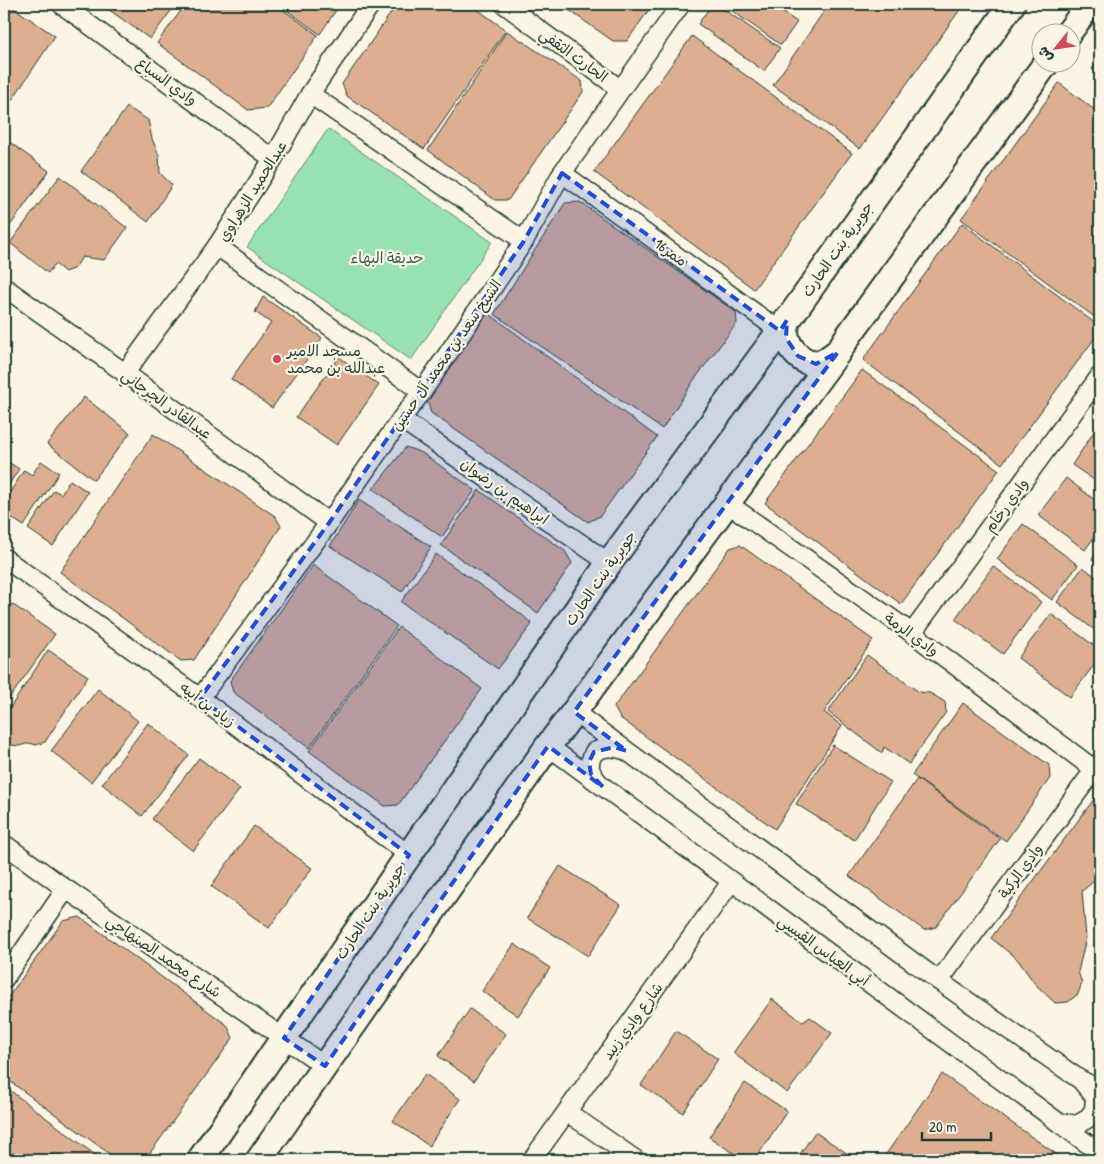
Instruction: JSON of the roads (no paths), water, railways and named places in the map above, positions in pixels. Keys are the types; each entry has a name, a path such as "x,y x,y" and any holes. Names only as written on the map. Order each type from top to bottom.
{"street":[{"name":"وادي السباع","path":"61,4 273,159"},
{"name":"عبدالحميد الزهراوي","path":"125,373 217,246 273,159 310,94 371,4"},
{"name":"الحارث الثقفي","path":"504,4 620,89"},
{"name":"الشيخ سعد بن محمد آل حسين","path":"200,698 330,523 401,419 422,392 524,241 562,173 681,4"},
{"name":"جويرية بنت الحارث","path":"200,1160 610,563 755,364 1012,4"},
{"path":"1076,22 1090,4"},
{"path":"259,1160 548,746 838,352 854,327 1040,72"},
{"path":"310,94 524,241"},
{"name":"ممر16","path":"562,173 783,325"},
{"path":"217,246 422,392"},
{"name":"عبدالقادر الجرجاني","path":"4,287 330,523"},
{"path":"783,325 791,348 798,356 808,362 816,364 824,362 838,352"},
{"path":"755,364 769,360 780,360 790,364 799,371 802,377 804,393 801,402"},
{"name":"وادي رخام","path":"912,633 1100,376"},
{"name":"ابراهيم بن رضوان","path":"401,419 610,563"},
{"name":"وادي الرمة","path":"727,503 1097,766"},
{"name":"زياد بن أبيه","path":"4,558 200,698 409,855"},
{"path":"574,712 938,981 1080,1079 1100,1090"},
{"name":"أبي العباس القيسي","path":"548,746 1100,1153"},
{"path":"603,787 591,774 589,762 594,752 614,747 627,751"},
{"name":"وادي الركبة","path":"938,981 1097,766"},
{"name":"شارع محمد الصنهاجي","path":"4,844 66,889 325,1066"},
{"name":"شارع وادي زبيد","path":"532,1160 732,882"},
{"path":"4,979 66,889"},
{"path":"1058,1122 1077,1125 1094,1110 1095,1097 1080,1079"},
{"path":"567,1112 636,1160"}],"place":[{"name":"مسجد الامير عبدالله بن محمد","path":"277,359"}],"park label":[{"name":"حديقة البهاء","path":"387,257"}]}
